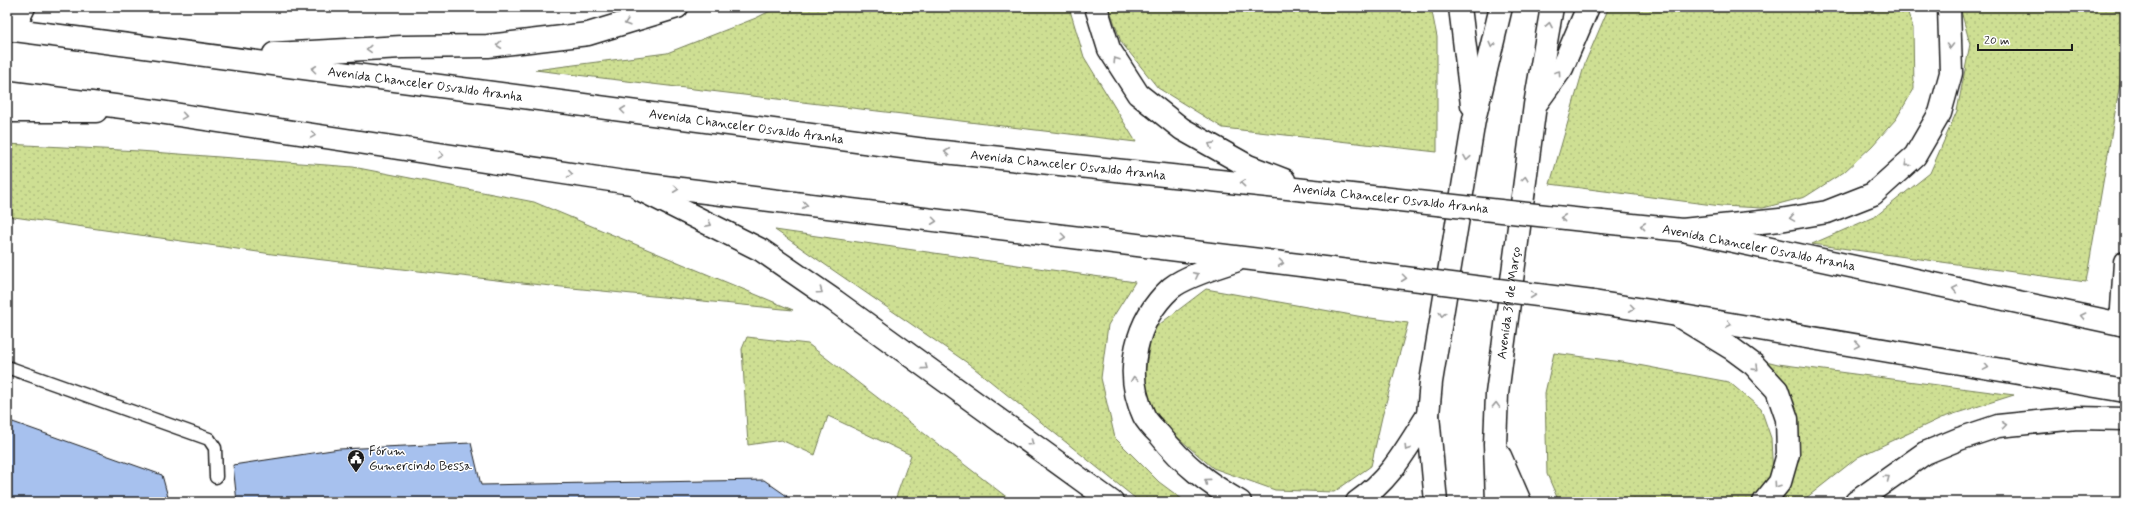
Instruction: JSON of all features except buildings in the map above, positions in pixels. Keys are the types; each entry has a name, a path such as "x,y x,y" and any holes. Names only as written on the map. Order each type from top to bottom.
{"main road":[{"path":"10,30 24,7"},
{"path":"218,57 402,47 496,45 588,34 678,7"},
{"path":"1096,7 1109,49 1138,94 1182,129 1248,166 1310,190"},
{"path":"1460,7 1474,120"},
{"path":"1436,502 1428,415 1431,382 1474,120 1501,7"},
{"name":"Avenida 31 de Março","path":"1497,502 1495,444 1497,394 1535,105 1552,7"},
{"path":"1535,105 1562,68 1588,7"},
{"path":"1682,230 1780,220 1827,212 1873,194 1915,156 1940,113 1951,73 1949,7"},
{"name":"Avenida Chanceler Osvaldo Aranha","path":"10,30 925,150 1682,230 2123,324"},
{"path":"7,92 153,111 624,182 1593,302 2125,391"},
{"path":"7,111 153,111"},
{"path":"624,182 761,250 835,301 1112,502"},
{"path":"1240,502 1220,491 1184,463 1144,417 1136,394 1132,369 1137,344 1144,324 1156,305 1172,287 1207,270 1242,259"},
{"path":"2123,324 2125,262"},
{"path":"1677,315 1731,348 1754,365 1778,390 1787,419 1788,454 1780,482 1764,502"},
{"path":"1357,502 1375,490 1394,467 1428,415"},
{"path":"1856,502 1924,453 1998,426 2077,418 2125,419"},
{"path":"1495,444 1520,502"}],"lane":[{"path":"7,367 209,439 215,448 216,477"}],"green space":[{"path":"778,7 1069,7 1084,57 1136,142 535,70 667,53 756,18"},
{"path":"1109,7 1431,7 1437,37 1437,152 1223,128 1158,88 1121,42"},
{"path":"1609,7 1906,7 1913,28 1914,89 1896,119 1872,146 1844,172 1805,197 1763,208 1721,206 1550,184 1585,63"},
{"path":"1960,7 2125,7 2125,54 2086,282 1812,244 1876,216 1930,173 1957,111 1970,44"},
{"path":"7,144 139,151 353,167 534,202 793,310 522,283 272,254 7,216"},
{"path":"775,230 1135,282 1108,325 1101,378 1115,438 1159,482 1186,502 1140,502 969,364"},
{"path":"1206,289 1363,317 1408,323 1382,417 1371,466 1334,492 1275,490 1213,468 1158,420 1144,402 1145,372 1152,330"},
{"path":"747,337 808,344 1013,502 899,502 895,500 911,455 828,416 815,455 781,440 748,445 742,349"},
{"path":"1554,353 1622,362 1729,382 1761,409 1771,438 1773,478 1761,502 1559,502 1547,474 1545,393"},
{"path":"1754,358 1778,364 2014,395 1941,418 1858,457 1801,502 1778,502 1788,488 1799,450 1792,413"}],"place":[{"name":"Fórum Gumercindo Bessa","path":"356,473"}]}
